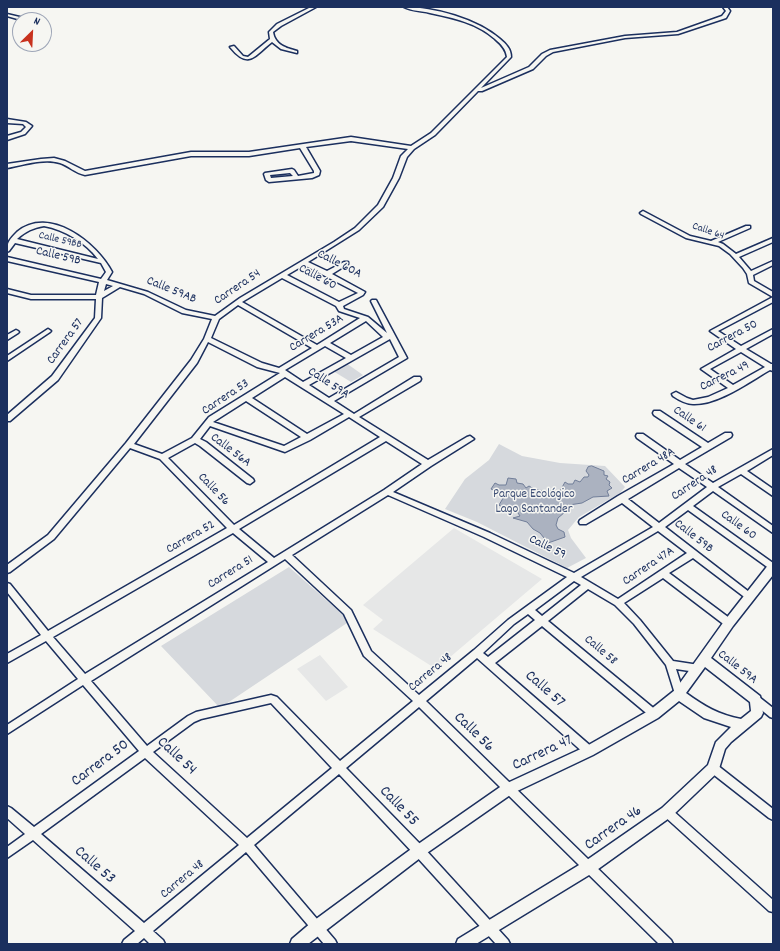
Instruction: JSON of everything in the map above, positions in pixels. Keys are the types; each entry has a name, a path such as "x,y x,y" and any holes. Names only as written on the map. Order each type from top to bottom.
{"street":[{"path":"295,52 278,46 272,40 271,32 279,25 314,7"},
{"name":"Carrera 54","path":"7,570 51,537 129,445 194,361 207,340 216,318 282,274 336,243 357,229 381,206 396,178 404,156 412,148 433,134 510,57 510,52 507,48 485,28 468,21 406,7"},
{"path":"474,93 530,68 544,55 552,51 625,37 685,31 724,17 728,11 725,7"},
{"path":"232,47 241,57 247,59 272,40"},
{"path":"7,121 24,123 29,126 27,131 20,135 7,138"},
{"path":"7,166 58,160 78,171 85,172 191,154 249,154 357,139 412,148"},
{"path":"296,177 312,176 317,174 317,171 302,146"},
{"name":"Calle 64","path":"643,213 688,237 721,245 736,256 750,274 751,282 773,295"},
{"path":"7,250 12,240 28,228 38,224 53,225 76,235 98,255 103,262"},
{"path":"713,242 748,227"},
{"name":"Calle 59BB","path":"12,240 103,262"},
{"path":"736,256 773,240"},
{"name":"Calle 59B","path":"7,259 103,281"},
{"name":"Carrera 57","path":"7,419 55,378 98,318 99,297 103,281 109,272 103,262"},
{"name":"Calle 60A","path":"303,262 362,293 339,305"},
{"path":"327,274 346,263"},
{"path":"750,274 773,263"},
{"name":"Calle 60","path":"282,274 339,305 341,310 366,318"},
{"name":"Calle 59AB","path":"103,281 146,293 184,312 216,318"},
{"path":"7,290 31,297 99,297 119,285"},
{"path":"772,368 713,332 713,329 773,299"},
{"path":"329,401 403,358 389,336 374,301"},
{"path":"238,302 318,348"},
{"path":"366,318 389,336"},
{"name":"Carrera 53A","path":"283,372 325,343 366,318"},
{"path":"7,359 48,331"},
{"name":"Carrera 50","path":"733,388 706,370 706,367 773,331"},
{"path":"7,338 16,332"},
{"path":"303,385 389,336"},
{"name":"Calle 59A","path":"207,340 260,366 283,372 428,464"},
{"path":"325,343 351,358"},
{"name":"Carrera 49","path":"676,394 686,401 702,402 772,368"},
{"name":"Carrera 53","path":"163,457 195,440 208,423 247,398 283,372"},
{"path":"208,423 285,449 352,416 417,379"},
{"path":"247,398 307,438"},
{"name":"Calle 61","path":"657,412 708,447"},
{"name":"Carrera 48A","path":"582,522 728,435"},
{"path":"640,436 773,530"},
{"name":"Carrera 52","path":"7,659 233,529 386,437"},
{"name":"Carrera 51","path":"7,730 84,680 470,439"},
{"name":"Calle 56A","path":"195,440 203,444 250,481"},
{"name":"Calle 56","path":"129,445 163,457 233,529 274,562"},
{"name":"Carrera 48","path":"128,944 477,653 506,626 574,577 659,527 713,487 773,452"},
{"path":"742,471 773,493"},
{"name":"Calle 59","path":"387,492 487,535 574,577 618,603 638,622 670,664 679,694"},
{"name":"Calle 59B","path":"621,498 750,597"},
{"name":"Calle 60","path":"688,506 773,567"},
{"name":"Carrera 47A","path":"618,603 693,553"},
{"name":"Calle 56","path":"286,555 348,612 367,653 419,701 667,944"},
{"name":"Carrera 47","path":"297,944 317,927 419,851 508,789 589,751 654,714 679,694 729,623 773,567"},
{"path":"663,573 729,623"},
{"path":"488,662 587,585"},
{"name":"Calle 54","path":"7,586 47,636 145,751 247,845 331,944"},
{"name":"Calle 58","path":"529,610 654,714"},
{"name":"Calle 57","path":"477,653 589,751"},
{"path":"670,664 700,663"},
{"name":"Calle 59A","path":"700,663 756,700 772,713"},
{"path":"679,694 704,714 716,719 742,724"},
{"name":"Carrera 50","path":"7,853 145,751 191,719 199,715 266,700"},
{"name":"Calle 55","path":"266,700 274,700 419,851 504,944"},
{"path":"756,700 757,713"},
{"path":"772,713 757,713 742,724 720,746 714,768 773,815"},
{"name":"Carrera 46","path":"463,944 589,867 667,812 714,768"},
{"name":"Calle 53","path":"7,811 159,944"},
{"path":"667,812 773,907"}],"shaded area":[{"path":"592,466 604,471 604,475 608,476 606,479 610,482 609,485 612,488 607,491 609,496 593,497 582,503 569,505 565,512 558,518 556,525 558,529 564,532 565,537 548,543 540,533 533,529 527,522 513,518 520,516 516,510 500,506 499,505 505,495 491,489 495,483 499,485 506,485 508,478 516,479 517,483 523,484 526,488 529,486 537,490 559,493 565,482 568,484 573,484 575,480 580,482 584,477 588,477 589,475 586,471 588,467"},
{"path":"454,528 542,579 436,669 373,629 383,620 363,605"},
{"path":"320,655 348,687 326,701 297,669"}],"green space":[{"path":"346,363 363,375 351,382 333,371"},
{"name":"Parque Ecológico Lago Santander","path":"499,444 522,456 560,463 605,466 625,487 620,493 579,517 568,530 571,538 586,558 567,568 477,522 445,509 465,479 489,460"},
{"path":"289,567 350,621 220,708 161,646"}]}
